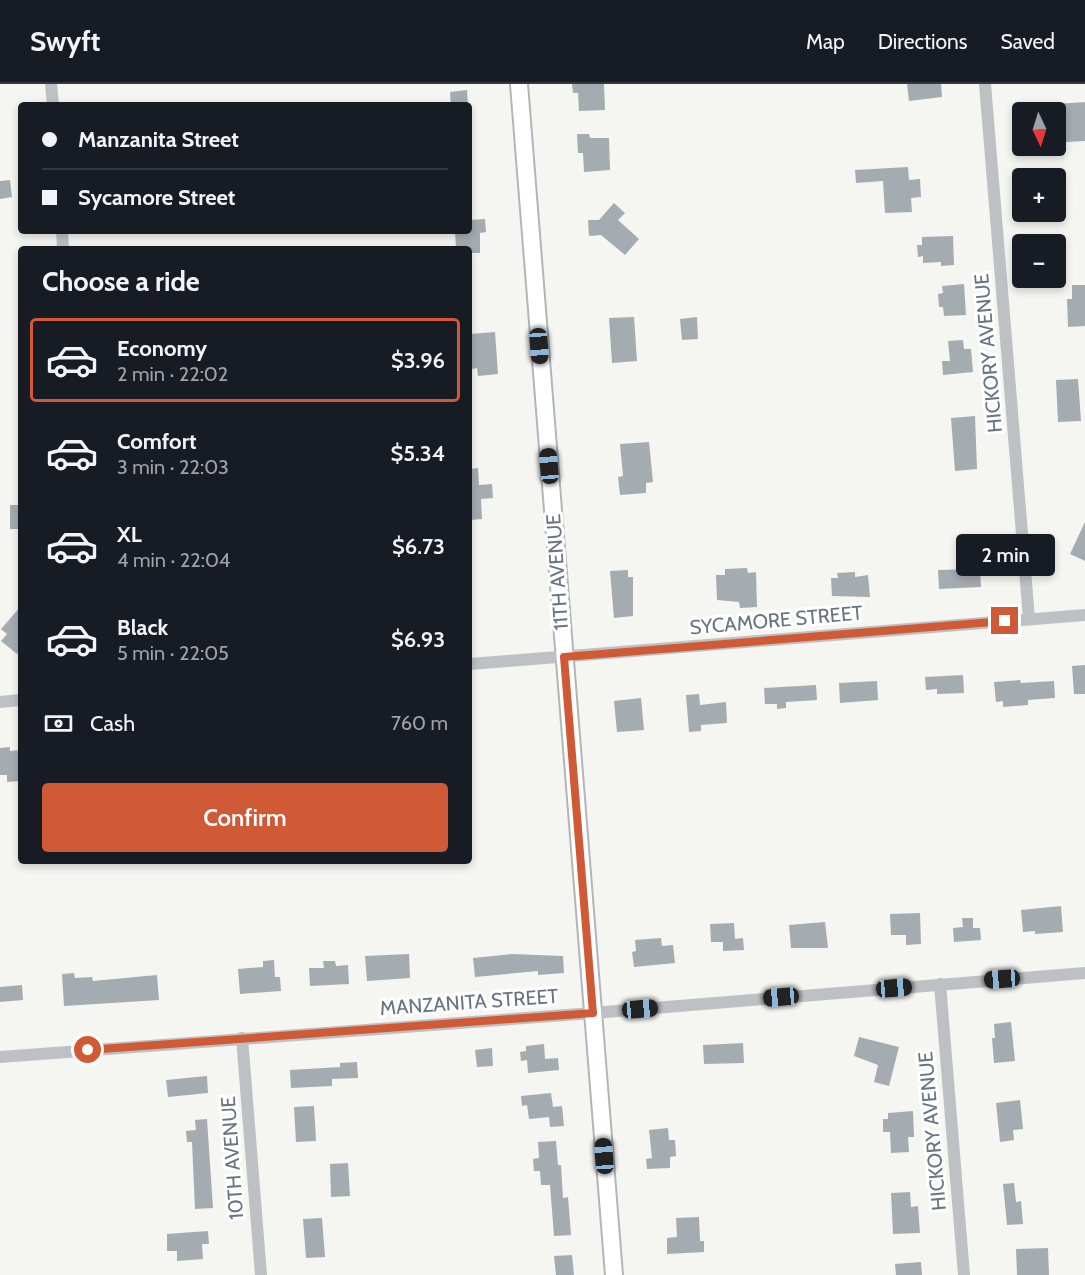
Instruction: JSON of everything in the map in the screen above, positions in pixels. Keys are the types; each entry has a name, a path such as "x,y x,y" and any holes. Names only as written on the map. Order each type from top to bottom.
{"main road":[{"name":"11TH AVENUE","path":"519,84 614,1275"}],"street":[{"path":"51,84 52,102"},
{"name":"HICKORY AVENUE","path":"985,84 1029,620"},
{"name":"SYCAMORE STREET","path":"472,664 1085,615"},
{"path":"0,702 18,700"},
{"name":"MANZANITA STREET","path":"0,1057 593,1013 1085,973"},
{"name":"HICKORY AVENUE","path":"940,984 964,1275"},
{"name":"10TH AVENUE","path":"242,1038 261,1275"}],"building":[{"path":"572,84 604,84 605,110 579,111 578,93 573,93"},
{"path":"907,84 941,84 942,97 909,101"},
{"path":"467,90 468,102 451,102 450,92"},
{"path":"1085,102 1085,141 1066,142 1066,103"},
{"path":"577,134 589,134 590,138 609,138 610,170 584,172 583,153 578,153"},
{"path":"908,167 909,180 920,179 921,197 911,198 912,212 885,213 883,181 856,183 855,170"},
{"path":"10,180 12,197 0,199 0,181"},
{"path":"614,203 625,213 618,220 639,239 625,255 601,235 589,236 588,220 599,220"},
{"path":"485,219 486,232 480,233 480,253 472,253 472,246 456,246 455,234 472,234 472,220"},
{"path":"953,236 954,265 941,266 941,262 923,263 923,256 918,257 917,245 922,245 922,237"},
{"path":"964,284 966,315 944,316 943,307 939,307 938,294 943,293 942,286"},
{"path":"1072,285 1085,285 1085,326 1068,327 1067,299 1072,299"},
{"path":"634,317 637,361 612,363 609,318"},
{"path":"697,317 698,339 682,340 680,319"},
{"path":"495,332 498,374 478,376 477,368 472,369 472,334"},
{"path":"963,340 964,349 971,349 973,372 943,375 942,361 950,361 948,341"},
{"path":"1078,379 1081,421 1058,422 1056,380"},
{"path":"975,416 977,469 955,471 951,418"},
{"path":"649,442 653,482 646,483 646,493 620,495 618,477 623,476 620,444"},
{"path":"478,468 479,485 492,484 493,498 481,499 482,519 472,520 472,469"},
{"path":"10,505 18,505 18,529 10,529"},
{"path":"1085,522 1085,561 1070,554"},
{"path":"747,568 748,573 756,572 757,607 740,608 739,602 717,600 716,575 725,575 725,569"},
{"path":"980,569 981,587 939,589 938,570"},
{"path":"628,570 628,577 633,577 633,616 614,618 610,571"},
{"path":"855,572 855,577 868,575 870,597 832,596 831,578 838,578 837,573"},
{"path":"18,609 17,654 1,641 7,634 1,629"},
{"path":"1085,665 1085,694 1074,694 1072,666"},
{"path":"963,675 964,693 937,694 937,689 926,690 925,677"},
{"path":"1020,680 1021,683 1054,681 1055,698 1028,700 1028,705 1003,707 1003,701 996,702 994,682"},
{"path":"877,681 878,700 840,703 839,683"},
{"path":"816,685 817,700 786,702 786,708 777,709 777,704 765,704 764,688"},
{"path":"699,694 700,705 726,702 727,723 701,725 701,731 689,732 686,695"},
{"path":"641,698 644,730 617,732 614,701"},
{"path":"10,747 10,751 18,750 18,781 7,782 7,775 0,775 0,748"},
{"path":"1061,906 1063,932 1035,934 1035,931 1023,932 1021,910"},
{"path":"920,913 921,944 906,945 906,935 891,935 890,914"},
{"path":"962,918 973,918 973,928 980,928 981,940 954,942 953,928 963,927"},
{"path":"825,922 828,948 791,948 789,925"},
{"path":"734,923 735,939 743,938 744,950 723,951 723,942 711,942 710,924"},
{"path":"661,938 662,946 673,945 675,963 634,967 632,952 636,951 635,940"},
{"path":"409,954 410,978 367,981 365,956"},
{"path":"512,954 563,956 564,973 538,975 538,971 475,977 473,958"},
{"path":"274,960 275,977 280,977 281,991 240,994 238,969 263,967 263,961"},
{"path":"323,961 335,961 336,966 348,965 349,984 310,986 309,968 324,968"},
{"path":"74,973 75,978 92,977 93,981 157,975 159,1000 64,1006 62,974"},
{"path":"22,985 23,1000 0,1002 0,987"},
{"path":"1011,1022 1015,1061 994,1063 992,1038 995,1038 994,1024"},
{"path":"859,1037 899,1047 889,1086 874,1082 878,1065 854,1056"},
{"path":"743,1043 744,1063 704,1064 703,1045"},
{"path":"544,1044 545,1059 558,1058 559,1070 528,1073 527,1060 521,1061 520,1052 526,1051 526,1046"},
{"path":"492,1048 493,1066 477,1067 475,1050"},
{"path":"357,1062 358,1078 332,1079 332,1086 291,1088 290,1070 340,1067 340,1063"},
{"path":"207,1076 208,1093 168,1097 166,1080"},
{"path":"551,1093 553,1107 562,1106 564,1126 550,1127 549,1117 529,1119 527,1105 522,1106 521,1096"},
{"path":"1020,1100 1023,1129 1013,1130 1014,1140 1000,1142 996,1103"},
{"path":"314,1106 316,1141 296,1142 294,1107"},
{"path":"913,1111 914,1137 908,1137 909,1152 891,1153 890,1132 883,1132 883,1119 888,1119 888,1113"},
{"path":"207,1119 213,1208 195,1209 192,1142 187,1142 186,1131 196,1130 195,1120"},
{"path":"668,1128 669,1140 675,1140 676,1156 670,1157 670,1168 647,1169 646,1159 652,1158 649,1130"},
{"path":"556,1141 558,1165 561,1165 563,1198 568,1197 571,1235 554,1236 550,1185 541,1185 540,1171 534,1171 533,1159 539,1158 538,1142"},
{"path":"348,1163 350,1196 331,1197 330,1164"},
{"path":"1014,1183 1016,1202 1021,1201 1023,1224 1007,1225 1003,1184"},
{"path":"910,1192 911,1207 918,1206 920,1233 893,1234 891,1193"},
{"path":"699,1217 700,1241 704,1241 704,1252 667,1254 667,1238 677,1237 676,1218"},
{"path":"322,1218 325,1257 306,1258 303,1219"},
{"path":"208,1231 209,1244 202,1244 203,1259 177,1261 177,1251 167,1251 167,1234"},
{"path":"1048,1248 1049,1275 1017,1275 1016,1249"},
{"path":"572,1255 574,1275 556,1275 554,1256"},
{"path":"921,1262 922,1275 896,1275 895,1264"}],"route":[{"path":"88,1050 593,1013 564,657 1005,621"}]}
